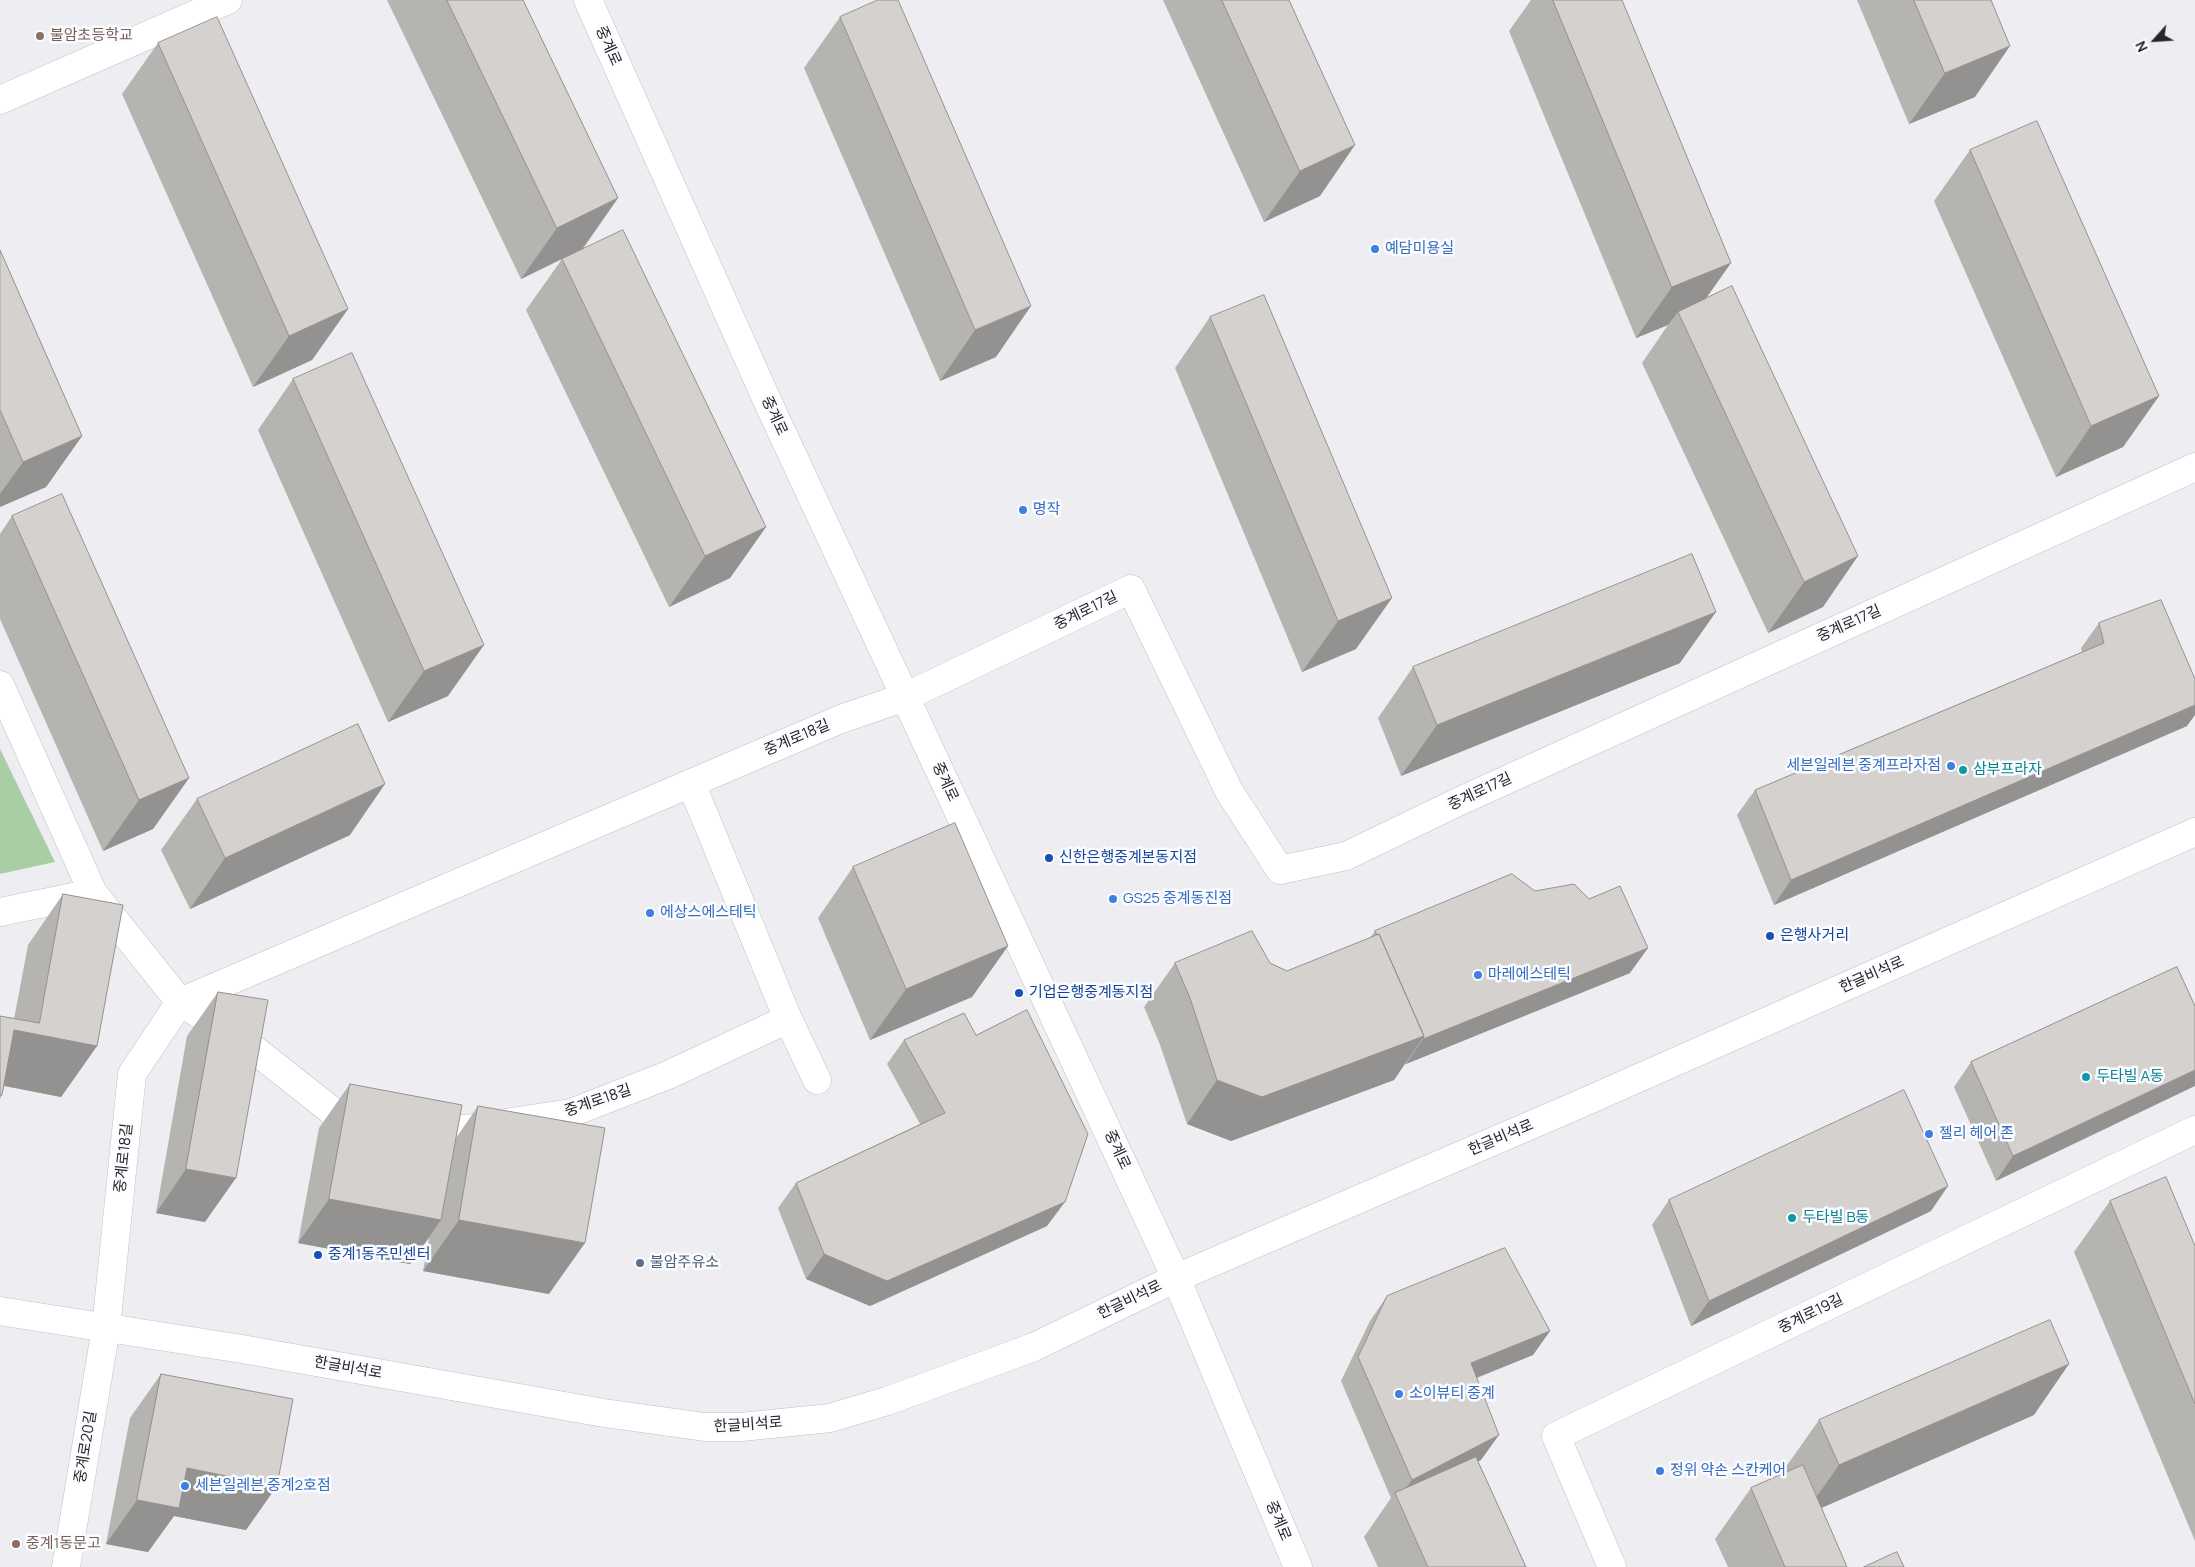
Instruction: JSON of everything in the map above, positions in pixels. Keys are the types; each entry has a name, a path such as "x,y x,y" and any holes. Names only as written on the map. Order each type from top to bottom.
{"street":[{"path":"0,100 228,0"},
{"name":"중계로","path":"588,0 771,409 1176,1278 1298,1567"},
{"name":"중계로17길","path":"905,697 1131,589 1229,791 1280,870 1346,856 1460,801 2195,467"},
{"path":"0,685 93,894 180,1002"},
{"name":"중계로18길","path":"106,1328 132,1074 180,1002 841,719 905,697"},
{"path":"691,784 788,1019 817,1080"},
{"name":"한글비석로","path":"0,1311 242,1349 604,1413 705,1427 741,1427 830,1418 887,1402 1034,1347 1176,1278 1573,1107 2195,832"},
{"path":"0,912 93,894"},
{"name":"중계로18길","path":"180,1002 251,1047 351,1126 466,1129 571,1112 668,1075 788,1019"},
{"name":"중계로19길","path":"1612,1567 1556,1436 2195,1130"},
{"name":"중계로20길","path":"66,1567 106,1328"}],"green space":[{"path":"0,749 55,862 0,874"}],"building":[{"path":"447,0 523,0 618,198 557,228"},
{"path":"878,0 898,0 1031,306 975,330 840,17"},
{"path":"1222,0 1289,0 1355,145 1300,171"},
{"path":"1553,0 1622,0 1731,263 1672,287"},
{"path":"1914,0 1991,0 2010,46 1945,73"},
{"path":"217,17 348,309 289,336 158,43"},
{"path":"2037,121 2159,396 2091,426 1970,150"},
{"path":"623,230 766,527 705,556 562,259"},
{"path":"0,250 82,436 23,462 0,410"},
{"path":"1732,286 1858,556 1804,582 1678,312"},
{"path":"1264,295 1392,598 1338,621 1210,317"},
{"path":"352,353 484,645 424,671 293,379"},
{"path":"62,494 189,778 139,800 12,516"},
{"path":"1692,554 1716,612 1437,725 1413,667"},
{"name":"삼부프라자","path":"2161,600 2195,679 2195,705 1791,880 1755,790 2104,643 2099,623"},
{"path":"358,724 385,784 225,858 197,799"},
{"path":"955,823 1008,946 906,989 853,867"},
{"path":"1512,874 1535,891 1574,884 1589,899 1620,886 1648,948 1423,1039 1424,1036 1379,934 1377,935 1375,931"},
{"path":"63,894 123,905 97,1046 14,1030 2,1095 0,1095 0,1016 39,1023"},
{"path":"1252,931 1270,963 1287,971 1379,934 1424,1036 1262,1097 1217,1080 1190,998 1175,963"},
{"name":"두타빌 A동","path":"2177,967 2195,1006 2195,1070 2013,1156 1971,1062"},
{"path":"218,992 268,1000 236,1178 186,1169"},
{"path":"1027,1010 1088,1134 1065,1202 887,1281 824,1254 796,1183 945,1113 904,1040 964,1013 976,1035"},
{"path":"350,1084 462,1105 441,1220 329,1199"},
{"name":"두타빌 B동","path":"1904,1090 1948,1186 1709,1301 1669,1200"},
{"path":"478,1106 605,1128 585,1243 459,1220"},
{"path":"2166,1177 2195,1246 2195,1404 2110,1201"},
{"path":"1505,1248 1550,1331 1471,1363 1499,1435 1412,1480 1358,1357 1387,1296"},
{"path":"2050,1320 2069,1364 1839,1465 1819,1420"},
{"path":"161,1374 293,1399 277,1486 187,1468 179,1508 137,1500"},
{"path":"1476,1457 1526,1567 1428,1567 1395,1493"},
{"path":"1803,1465 1847,1567 1785,1567 1751,1488"},
{"path":"1897,1552 1904,1567 1864,1567"}],"place":[{"name":"불암초등학교","path":"40,36"},
{"name":"예담미용실","path":"1375,249"},
{"name":"명작","path":"1023,510"},
{"name":"세븐일레븐 중계프라자점","path":"1951,766"},
{"name":"삼부프라자","path":"1963,770"},
{"name":"신한은행중계본동지점","path":"1049,858"},
{"name":"GS25 중계동진점","path":"1113,899"},
{"name":"에상스에스테틱","path":"650,913"},
{"name":"은행사거리","path":"1770,936"},
{"name":"마레에스테틱","path":"1478,975"},
{"name":"기업은행중계동지점","path":"1019,993"},
{"name":"두타빌 A동","path":"2086,1077"},
{"name":"젤리 헤어 존","path":"1929,1134"},
{"name":"두타빌 B동","path":"1792,1218"},
{"name":"중계1동주민센터","path":"318,1255"},
{"name":"불암주유소","path":"640,1263"},
{"name":"소이뷰티 중계","path":"1399,1394"},
{"name":"정위 약손 스칸케어","path":"1660,1471"},
{"name":"세븐일레븐 중계2호점","path":"185,1486"},
{"name":"중계1동문고","path":"16,1544"}]}
